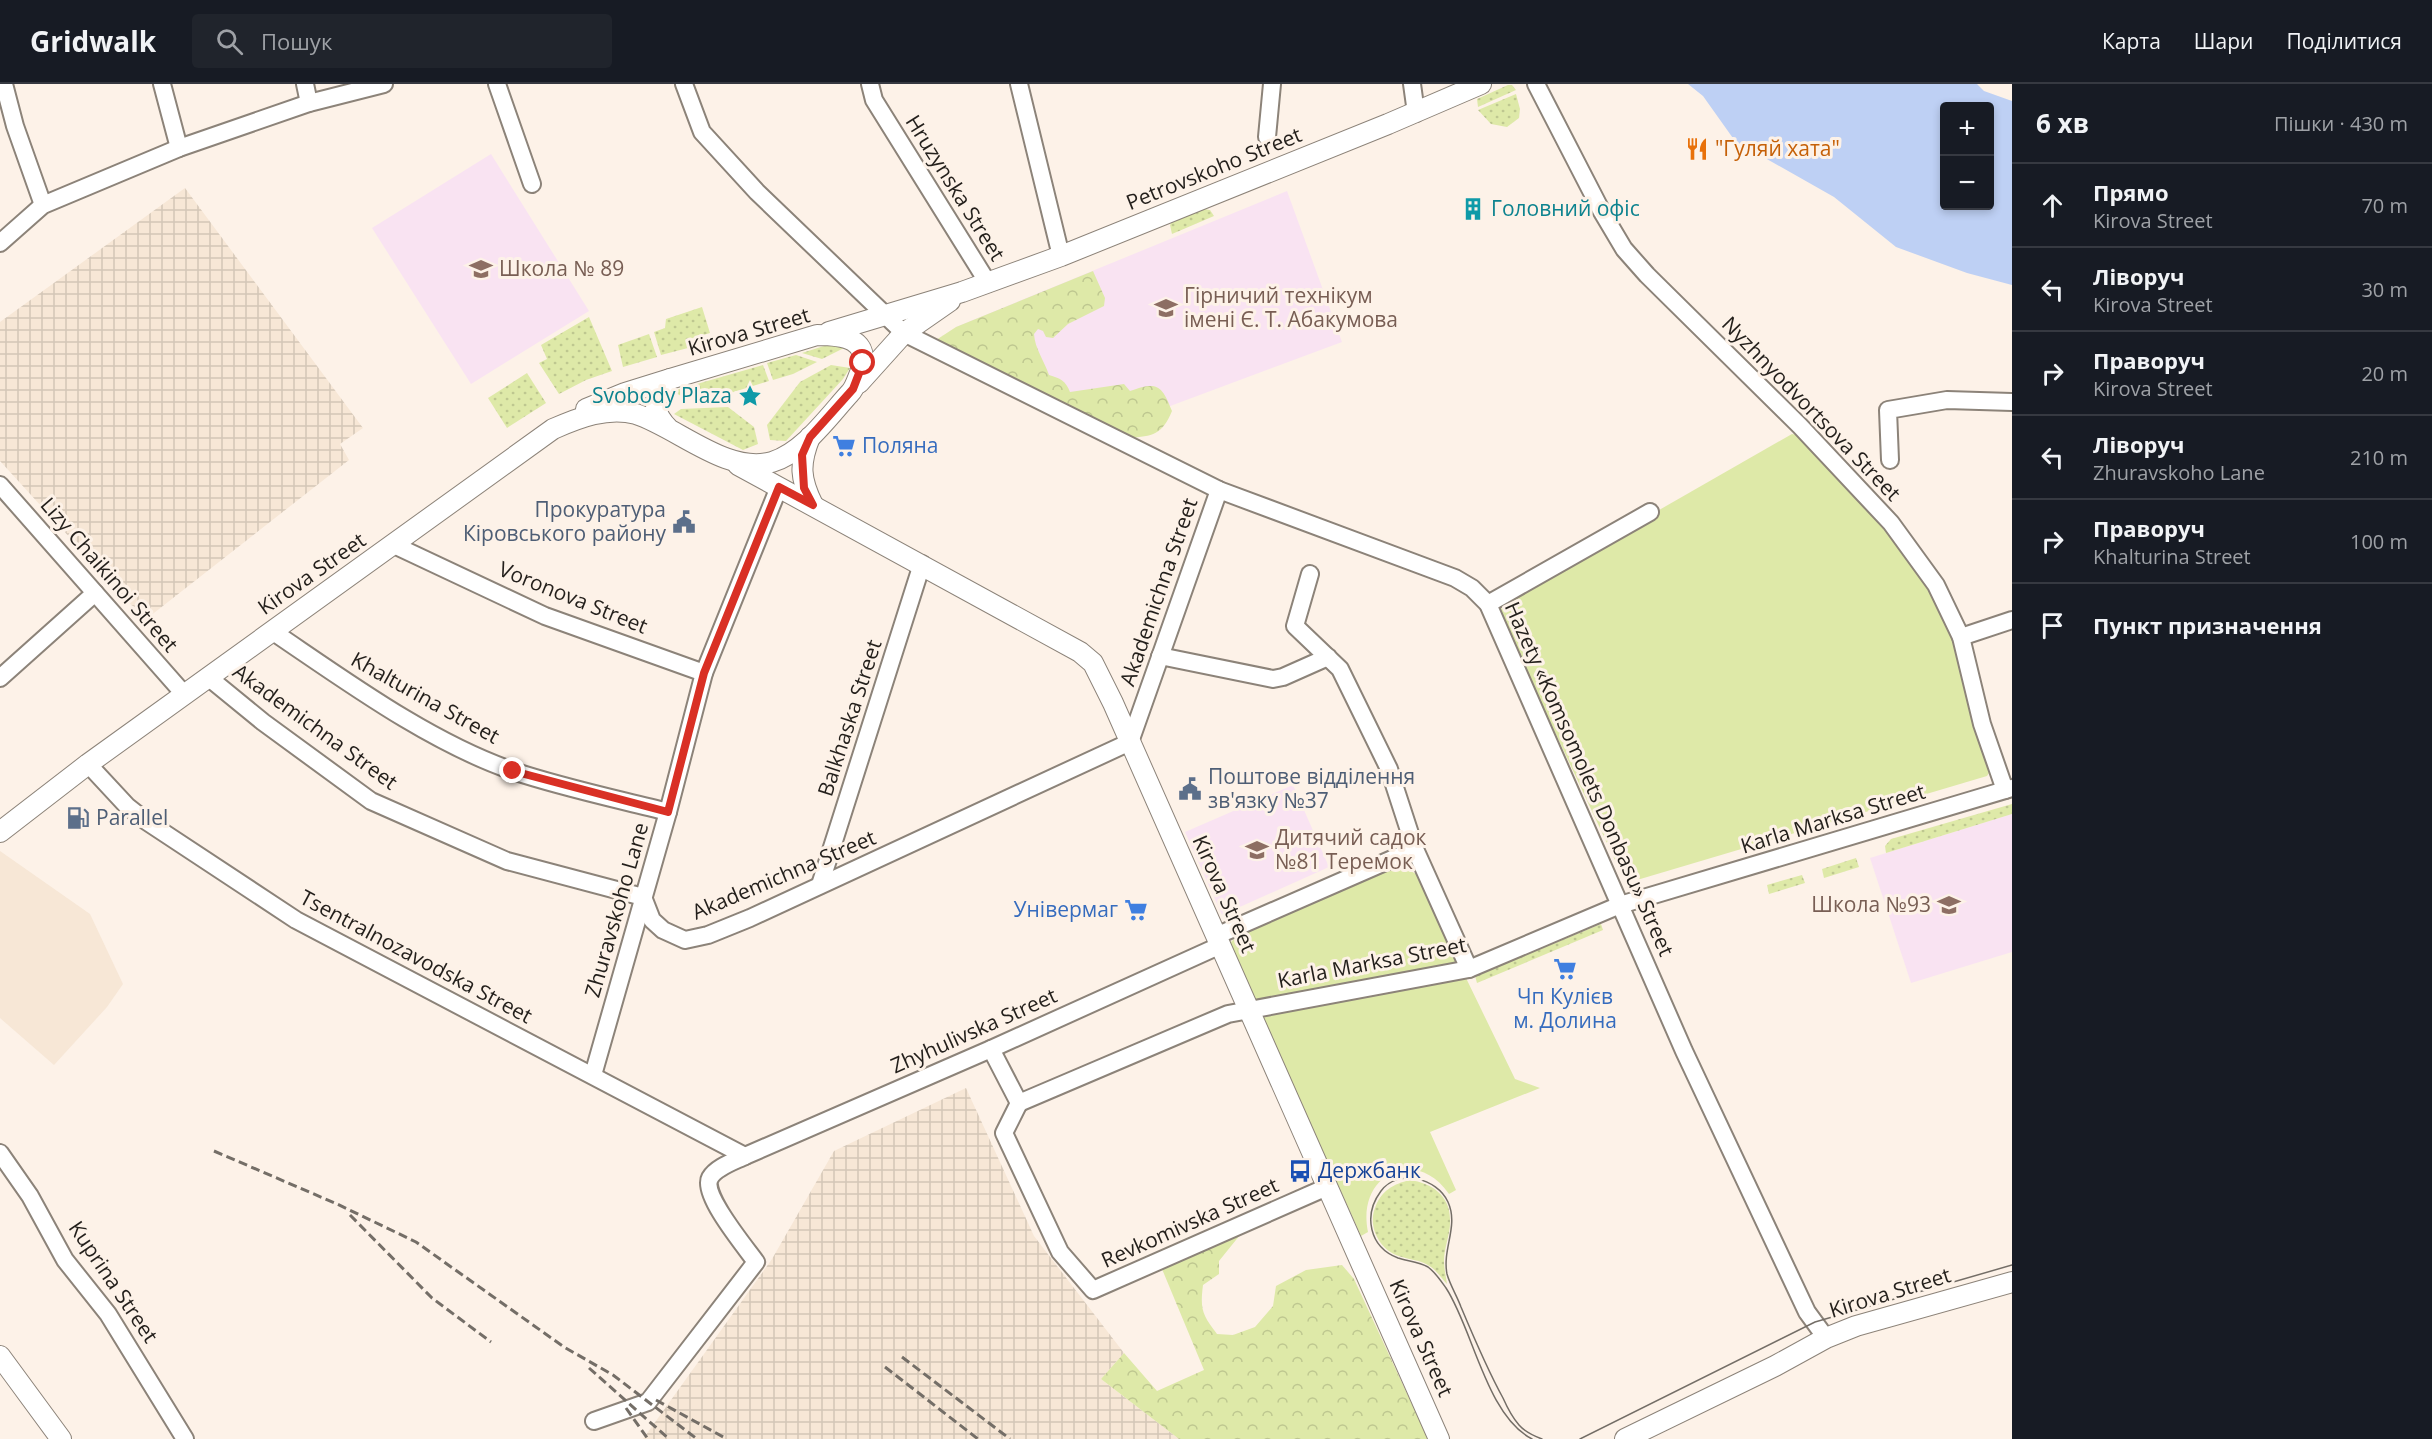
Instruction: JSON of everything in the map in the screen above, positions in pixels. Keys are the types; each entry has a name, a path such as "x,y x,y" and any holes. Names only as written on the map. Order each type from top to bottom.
{"main road":[{"name":"Petrovskoho Street","path":"962,292 1061,256 1416,113 1481,84"},
{"path":"818,335 962,292"},
{"path":"853,389 904,333 962,292"},
{"name":"Kirova Street","path":"669,429 658,418 655,405 663,386 670,379 818,335 842,335 853,340 863,355 863,363 853,389 810,437 772,462 755,464 727,459"},
{"path":"553,429 596,404 670,379"},
{"name":"Kirova Street","path":"0,832 184,694 553,429 596,413 636,414 727,459 922,564 1087,656 1093,663 1250,1009 1440,1439"},
{"name":"Kirova Street","path":"810,437 802,455 801,470 804,488 813,505"},
{"name":"Kirova Street","path":"1625,1439 1776,1366 1826,1338 1856,1326 2012,1282"},
{"path":"0,1356 57,1438"}],"street":[{"path":"4,84 15,126 43,205"},
{"path":"162,84 179,148"},
{"path":"305,84 309,103"},
{"path":"0,243 43,205 179,148 309,103 384,84"},
{"path":"497,84 532,184"},
{"name":"Hazety «Komsomolets Donbasu» Street","path":"684,84 702,132 757,192 904,333 1219,490 1455,578 1472,588 1488,604 1684,1051 1807,1312 1826,1338"},
{"name":"Hruzynska Street","path":"870,84 874,100 988,283"},
{"path":"1019,84 1061,256"},
{"path":"1267,137 1272,84"},
{"path":"1412,84 1416,113"},
{"name":"Nyzhnyodvortsova Street","path":"1536,84 1602,212 1624,249 1647,275 1800,426 1891,523 1936,585 1961,637 1982,724 2008,789"},
{"name":"Nyzhnyodvortsova Street","path":"1890,460 1888,410 1947,400 2012,402"},
{"name":"Lizy Chaikinoi Street","path":"0,485 184,694"},
{"name":"Zhuravskoho Lane","path":"593,1075 668,812 704,673 779,487"},
{"name":"Akademichna Street","path":"208,677 263,722 371,801 507,861 643,897 652,920 663,930 685,940 708,935 963,821 1130,742 1219,490"},
{"path":"1488,604 1650,512"},
{"name":"Voronova Street","path":"394,545 545,616 704,673"},
{"name":"Balkhaska Street","path":"820,885 922,564"},
{"path":"1310,574 1295,626 1340,669 1389,769 1415,849 1469,969"},
{"path":"0,678 95,593"},
{"path":"1961,637 2012,620"},
{"name":"Khalturina Street","path":"272,631 360,691 450,743 513,771 668,812"},
{"path":"1160,656 1273,679 1283,678 1328,657"},
{"name":"Tsentralnozavodska Street","path":"88,764 128,806 146,821 296,920 745,1156"},
{"name":"Karla Marksa Street","path":"1019,1102 1228,1014 1469,969 1620,906 2008,789"},
{"name":"Zhyhulivska Street","path":"594,1421 648,1402 756,1262 714,1201 709,1185 710,1178 718,1170 745,1156 992,1048 1415,849"},
{"path":"992,1048 1019,1102"},
{"name":"Revkomivska Street","path":"1019,1102 1004,1133 1060,1252 1093,1290 1327,1187"},
{"name":"Kuprina Street","path":"0,1153 30,1196 65,1260 108,1314 185,1439"}],"shaded area":[{"name":"Школа № 89","path":"491,154 589,311 471,384 372,228"},
{"path":"185,188 363,428 340,444 349,460 145,620 0,461 0,322"},
{"name":"Гірничий технікум імені Є. Т. Абакумова","path":"1287,191 1342,342 1106,430 956,327"},
{"name":"Дитячий садок №81 Теремок","path":"1293,785 1329,867 1222,915 1185,832"},
{"name":"Школа №93","path":"2012,814 2012,952 1911,983 1870,858"},
{"path":"0,851 90,914 123,984 107,1007 54,1065 0,1018"},
{"path":"966,1088 1034,1236 1124,1353 1101,1379 1179,1439 643,1439 772,1259 834,1151"}],"green space":[{"path":"1512,85 1516,90 1478,107 1477,99"},
{"path":"1516,94 1520,109 1519,118 1507,127 1491,124 1478,110"},
{"path":"1204,209 1210,210 1214,216 1172,234 1170,225 1172,222"},
{"path":"1093,271 1105,298 1104,306 1068,324 1053,338 1046,337 1043,331 1038,329 1034,334 1038,350 1049,375 1062,380 1070,392 1124,384 1130,391 1147,386 1157,388 1165,396 1172,411 1156,433 1129,438 930,344 956,327"},
{"path":"702,307 710,333 686,340 688,348 661,355 654,332 665,328 666,319"},
{"path":"589,317 612,371 586,380 559,394 539,363 547,359 541,345"},
{"path":"649,334 657,357 623,367 618,345"},
{"path":"827,345 840,345 844,348 822,359 802,353"},
{"path":"796,355 817,362 793,374 773,380 767,363"},
{"path":"763,365 769,381 724,395 681,396 676,393 676,390"},
{"path":"831,365 850,368 843,379 786,441 770,440 767,425 800,382"},
{"path":"527,373 546,403 507,428 488,398"},
{"path":"728,407 754,427 758,444 743,450 674,414 681,409"},
{"path":"1792,434 1801,436 1891,533 1936,597 1962,657 1989,773 1987,776 1637,880 1626,878 1621,873 1499,613 1507,597"},
{"path":"2012,804 2012,814 1886,853 1885,846 1891,839"},
{"path":"1856,858 1859,867 1824,878 1822,869"},
{"path":"1399,865 1420,876 1461,963 1255,1000 1229,944 1240,933"},
{"path":"1802,875 1805,883 1769,894 1767,885"},
{"path":"1601,924 1603,930 1477,983 1475,976"},
{"path":"1466,978 1515,1079 1540,1088 1430,1132 1456,1190 1449,1194 1435,1179 1420,1171 1405,1169 1391,1173 1379,1182 1371,1195 1367,1212 1368,1232 1361,1236 1260,1012"},
{"path":"1410,1180 1432,1187 1447,1203 1450,1224 1444,1261 1447,1284 1427,1264 1400,1257 1384,1247 1376,1235 1373,1215 1381,1197 1393,1186"},
{"path":"1240,1235 1219,1261 1219,1274 1203,1285 1203,1311 1217,1334 1233,1335 1255,1327 1273,1306 1276,1286 1306,1270 1342,1265 1354,1279 1428,1439 1179,1439 1101,1379 1124,1353 1157,1391 1204,1370 1162,1269"}],"water":[{"path":"1688,84 1977,84 1984,91 2012,101 2012,285 1967,273 1896,247 1834,197 1735,141 1703,96"}],"tram line":[{"path":"1532,1439 1516,1427 1503,1411 1482,1370 1456,1305 1438,1277 1424,1265 1388,1253 1375,1238 1371,1220 1372,1210 1375,1200 1388,1184 1407,1178 1417,1179 1435,1187 1448,1202 1452,1220 1446,1265 1450,1282 1486,1365 1510,1412 1524,1430 1542,1439"},
{"path":"1580,1439 1815,1322 2012,1265"}],"railway":[{"path":"214,1151 337,1204 416,1242 564,1347 613,1375 697,1439"},
{"path":"350,1215 432,1298 491,1342"},
{"path":"902,1357 1010,1439"},
{"path":"885,1367 978,1439"},
{"path":"589,1368 669,1439"},
{"path":"656,1400 727,1439"},
{"path":"626,1408 648,1439"}],"place":[{"name":"\"Гуляй хата\"","path":"1697,149"},
{"name":"Головний офіс","path":"1473,209"},
{"name":"Школа № 89","path":"481,269"},
{"name":"Гірничий технікум імені Є. Т. Абакумова","path":"1166,308"},
{"name":"Svobody Plaza","path":"750,396"},
{"name":"Поляна","path":"844,446"},
{"name":"Прокуратура Кіровського району","path":"684,522"},
{"name":"Поштове відділення зв'язку №37","path":"1190,789"},
{"name":"Parallel","path":"78,818"},
{"name":"Дитячий садок №81 Теремок","path":"1257,850"},
{"name":"Школа №93","path":"1949,905"},
{"name":"Універмаг","path":"1136,910"},
{"name":"Чп Кулієв м. Долина","path":"1565,969"},
{"name":"Держбанк","path":"1300,1171"}],"route":[{"path":"513,771 668,812 704,673 779,487 813,505 804,488 801,470 802,455 810,437 853,389 863,363"}]}
